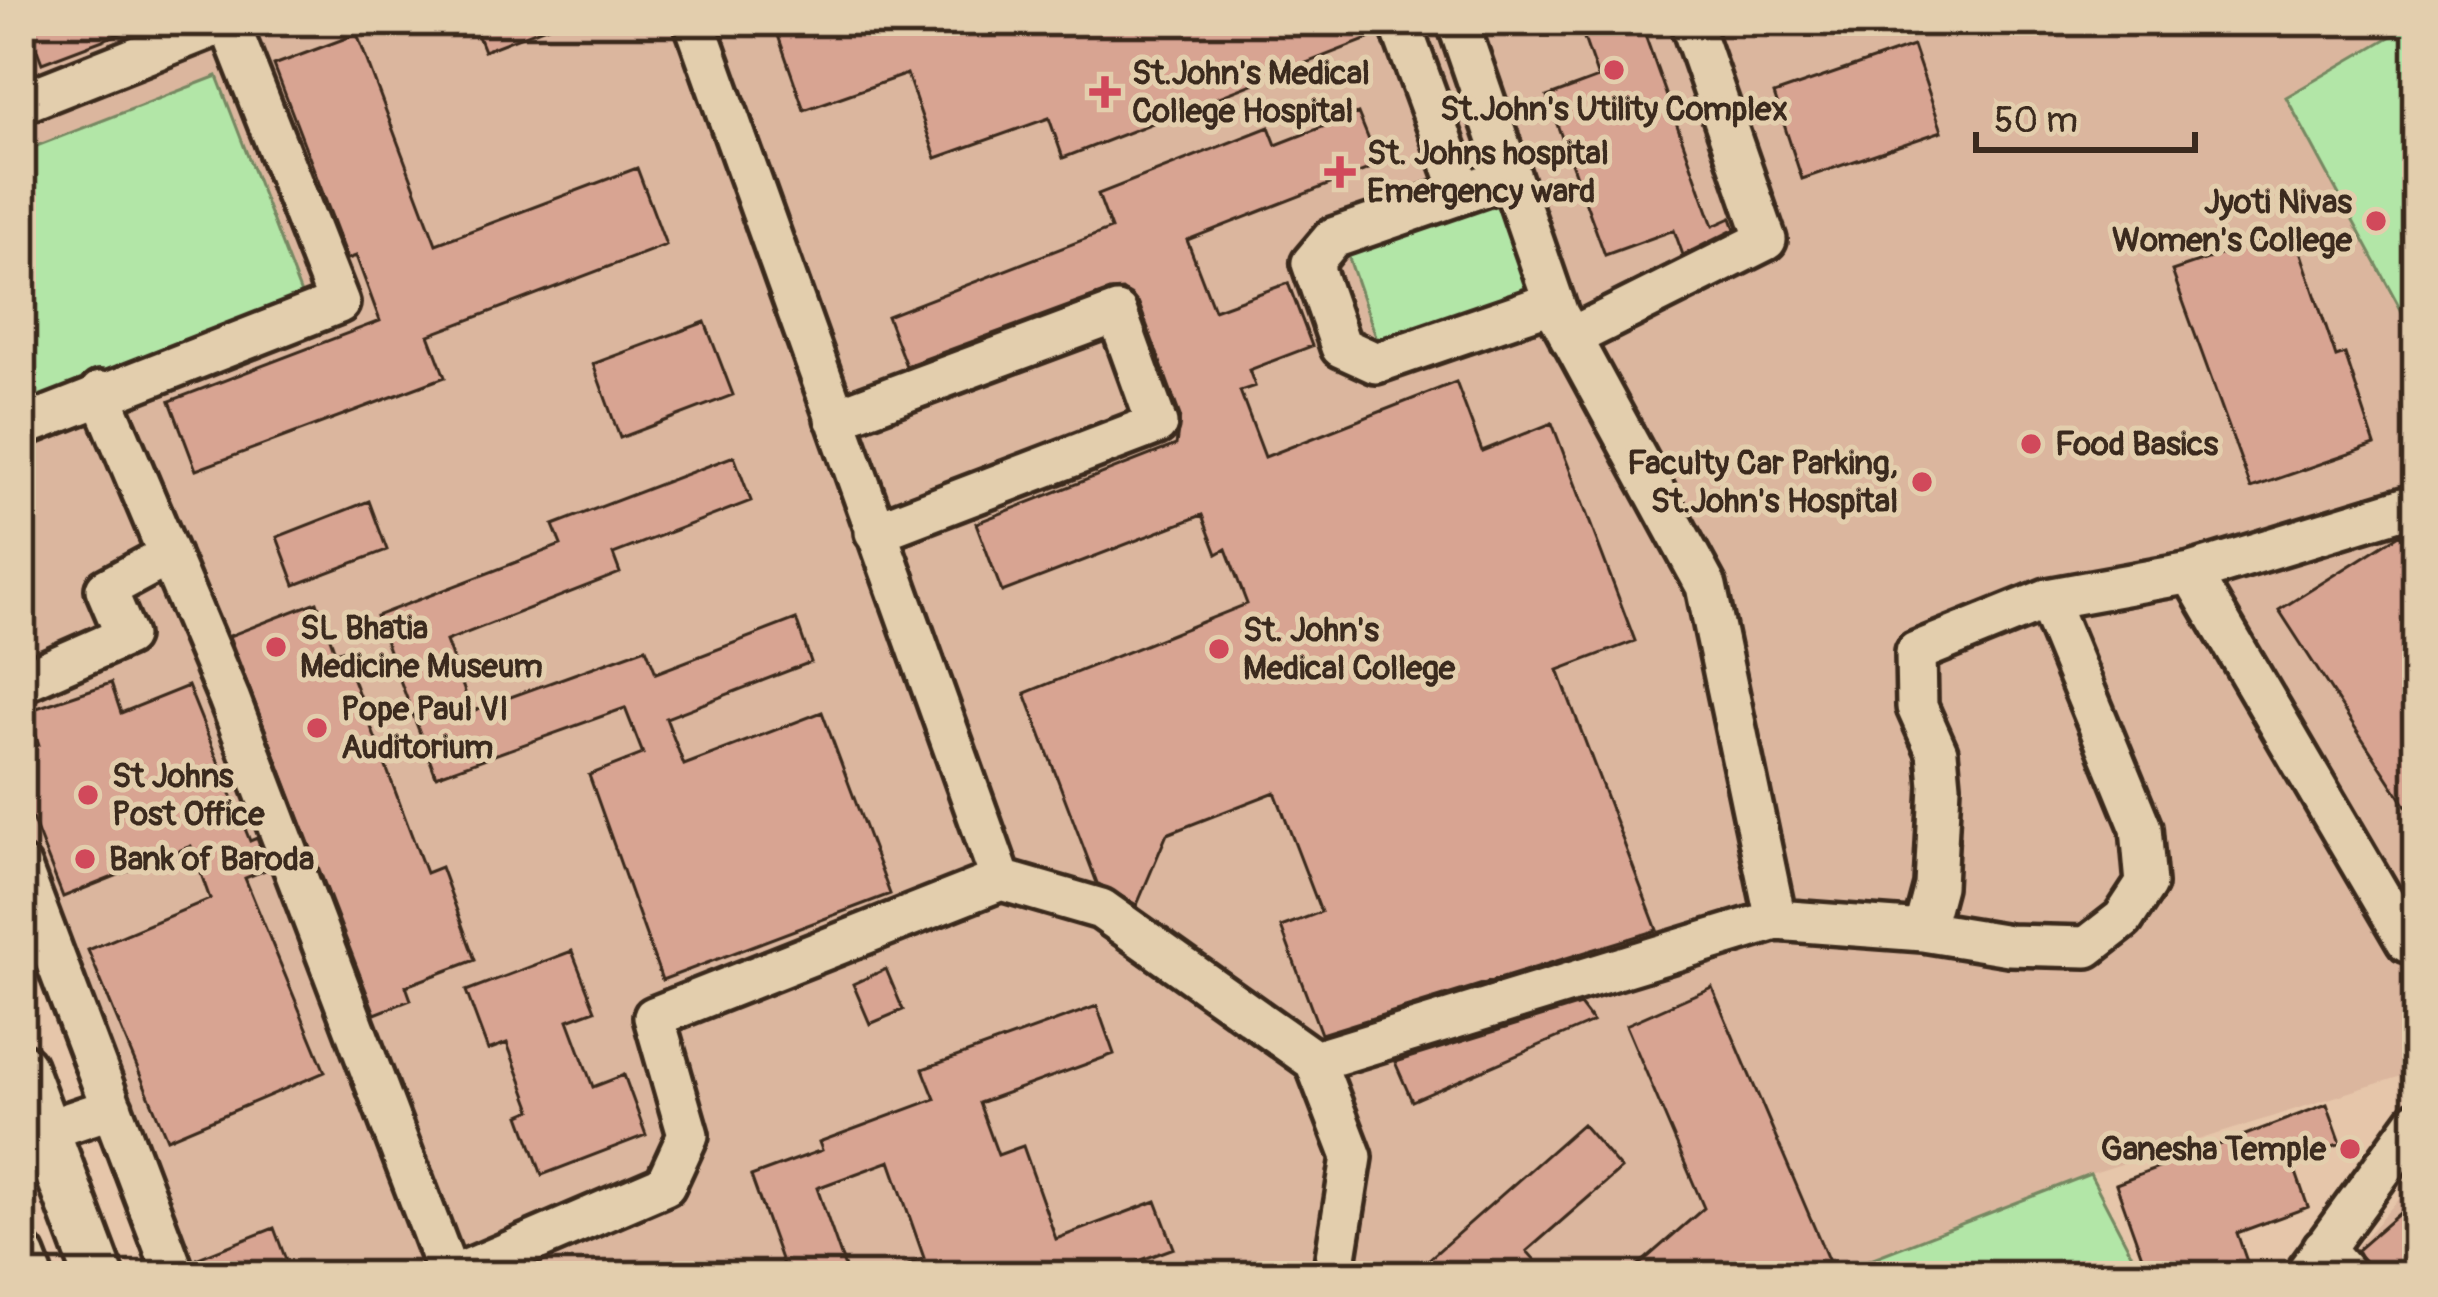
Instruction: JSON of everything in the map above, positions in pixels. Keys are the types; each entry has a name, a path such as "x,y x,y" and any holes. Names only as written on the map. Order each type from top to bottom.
{"main road":[{"path":"21,1068 99,1276"},
{"path":"21,1258 28,1276"}],"street":[{"path":"21,104 228,21 339,303 100,392 21,427"},
{"path":"694,21 1001,880"},
{"path":"1399,21 1462,194"},
{"path":"1432,21 1481,164 1510,177"},
{"path":"1457,21 1562,320 1706,586 1776,920"},
{"path":"1510,177 1333,238 1312,262 1341,347 1376,363 1562,320 1766,240 1690,21"},
{"path":"835,418 1118,313 1150,402 1157,424 875,532"},
{"path":"100,392 169,555 451,1276 665,1185 688,1135 654,1016 1001,880 1101,909 1315,1061 1352,1157 1333,1276"},
{"path":"1923,931 1936,886 1940,785 1937,752 1917,707 1916,652 2047,598 2192,573 2417,504"},
{"path":"21,682 126,635 106,589 169,555"},
{"path":"2192,573 2408,942"},
{"path":"1315,1061 1776,920 1923,931 2009,945 2087,947 2123,919 2146,884 2141,828 2047,598"},
{"path":"21,868 176,1276"},
{"path":"44,1131 112,1108"},
{"path":"2325,1267 2417,1121"}],"shaded area":[{"name":"St. John's Medical College","path":"21,21 2417,21 2417,1071 2090,1174 1827,1276 152,1276 21,926"},
{"path":"2417,1179 2417,1276 2381,1276 2356,1247"}],"green space":[{"name":"Jyoti Nivas Women's College","path":"2417,21 2417,339 2286,97"},
{"path":"217,76 304,302 21,412 21,152"},
{"path":"1509,180 1546,290 1380,348 1342,238"},
{"path":"2090,1174 2143,1276 1827,1276"}],"building":[{"path":"26,21 147,21 148,23 42,63"},
{"path":"472,21 556,21 556,23 484,51"},
{"name":"St.John's Medical College Hospital","path":"773,21 1376,21 1378,35 1063,158 1049,118 936,158 907,74 804,110"},
{"path":"1578,21 1640,21 1713,226 1731,218 1735,229 1683,255 1674,230 1605,255 1547,97 1598,78"},
{"path":"357,34 436,244 637,168 666,245 429,335 445,377 196,470 170,401 380,321 356,256 348,259 274,65"},
{"path":"1913,46 1942,131 1802,179 1774,94"},
{"path":"1358,113 1379,165 1187,240 1214,310 1288,283 1312,346 1249,370 1255,386 1240,391 1265,457 1456,382 1482,451 1552,423 1635,641 1558,670 1657,930 1321,1034 1281,927 1321,912 1275,792 1167,834 1137,905 1097,883 1025,693 1247,604 1226,549 1217,554 1202,515 1002,592 976,523 1176,445 1180,416 1139,304 1122,290 1109,291 906,366 887,316 1111,229 1098,194 1269,127 1276,145"},
{"path":"2293,230 2336,357 2345,354 2375,445 2251,488 2172,271"},
{"path":"705,322 733,395 620,438 593,364"},
{"path":"734,456 751,501 613,554 620,573 446,641 472,711 646,648 656,673 796,619 811,662 666,718 684,765 822,712 890,894 662,980 589,775 643,754 625,708 436,776 376,616 561,545 553,525"},
{"path":"369,501 387,550 295,585 277,537"},
{"path":"2400,534 2417,561 2417,823 2279,610"},
{"path":"317,602 335,652 342,650 426,873 441,867 475,960 406,986 411,1000 375,1014 229,636"},
{"path":"111,683 121,713 188,686 250,841 257,838 268,869 245,878 325,1072 167,1139 88,950 210,899 191,846 63,897 21,790 21,753 39,745 28,711"},
{"path":"572,951 595,1010 568,1020 593,1087 624,1075 646,1135 542,1175 520,1115 532,1110 507,1043 488,1050 466,991"},
{"path":"886,969 903,1010 870,1024 853,984"},
{"path":"1712,987 1835,1276 1626,1276 1704,1208 1626,1025"},
{"path":"1580,1005 1593,1022 1412,1101 1395,1062"},
{"path":"1097,1006 1114,1054 979,1103 998,1155 1023,1146 1056,1239 1156,1201 1174,1248 1098,1276 883,1276 924,1258 890,1161 817,1188 848,1276 787,1276 751,1176 822,1150 819,1142 935,1099 923,1069"},
{"path":"2327,1104 2341,1143 2292,1161 2308,1207 2237,1233 2252,1276 2149,1276 2116,1184"},
{"path":"1582,1124 1621,1169 1527,1251 1549,1276 1410,1276"},
{"path":"2417,1198 2417,1276 2371,1276 2357,1250"},
{"path":"274,1228 292,1276 204,1276 198,1258"}],"place":[{"name":"St.John's Utility Complex","path":"1614,70"},
{"name":"St.John's Medical College Hospital","path":"1105,92"},
{"name":"St. Johns hospital Emergency ward","path":"1340,172"},
{"name":"Jyoti Nivas Women's College","path":"2376,221"},
{"name":"Food Basics","path":"2031,444"},
{"name":"Faculty Car Parking, St.John's Hospital","path":"1922,482"},
{"name":"SL Bhatia Medicine Museum","path":"276,647"},
{"name":"St. John's Medical College","path":"1219,649"},
{"name":"Pope Paul VI Auditorium","path":"317,728"},
{"name":"St Johns Post Office","path":"88,795"},
{"name":"Bank of Baroda","path":"85,859"},
{"name":"Ganesha Temple","path":"2350,1149"}]}
